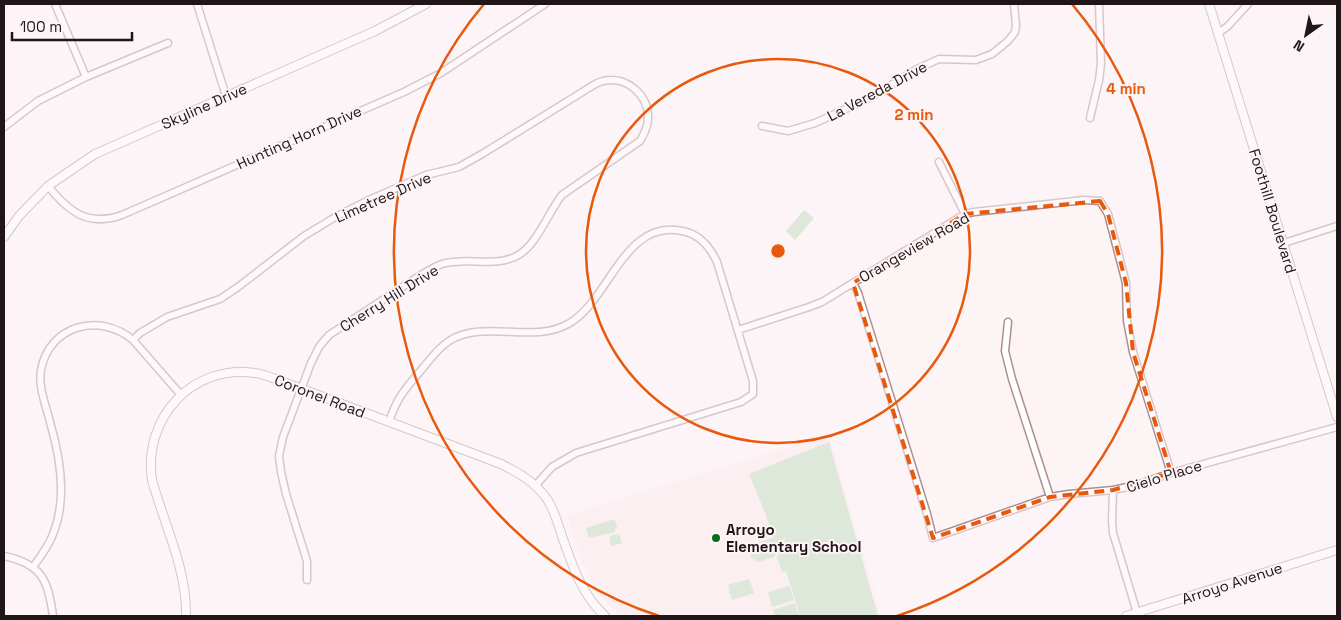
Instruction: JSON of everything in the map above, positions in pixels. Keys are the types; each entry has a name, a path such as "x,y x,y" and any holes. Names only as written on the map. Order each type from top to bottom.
{"street":[{"path":"55,4 86,77"},
{"path":"197,4 226,96"},
{"name":"Skyline Drive","path":"4,237 19,216 48,186 95,154 375,31 426,4"},
{"name":"Hunting Horn Drive","path":"48,186 65,206 83,216 106,220 122,215 404,92 441,73 544,4"},
{"name":"La Vereda Drive","path":"762,126 788,131 816,123 870,98 917,69 939,59 976,60 992,54 1008,41 1015,32 1014,4"},
{"path":"1090,118 1101,64 1098,4"},
{"name":"Foothill Boulevard","path":"1208,4 1337,418"},
{"path":"1218,32 1226,27 1248,4"},
{"path":"4,126 38,101 86,77 168,42"},
{"name":"Limetree Drive","path":"132,340 167,317 220,299 304,236 337,216 426,175 459,167 592,86 603,81 624,82 641,94"},
{"name":"Cherry Hill Drive","path":"306,580 307,561 286,494 279,456 283,437 300,388 319,347 329,335 442,264 454,261 504,260 519,255 528,248 562,195 640,141 647,128 649,118 641,94"},
{"path":"939,162 965,214"},
{"name":"Orangeview Road","path":"738,330 809,307 854,283 965,214 1084,200 1100,201 1108,214 1126,282 1127,321 1133,352 1171,473"},
{"path":"1284,243 1337,226"},
{"path":"389,422 395,404 404,390 438,349 451,340 475,332 525,333 559,328 570,323 586,310 630,249 641,240 656,232 670,229 692,233 707,245 717,262 754,381 753,394 740,402 576,452 552,467 535,486"},
{"name":"Cielo Place","path":"854,283 933,538 1050,498 1068,494 1137,486 1171,473 1337,427"},
{"path":"1008,322 1005,351 1012,379 1050,498"},
{"path":"33,567 52,537 58,517 60,499 58,455 40,385 41,371 46,355 52,346 64,334 85,326 97,324 107,326 125,333 181,395"},
{"name":"Coronel Road","path":"186,616 181,571 155,492 150,468 151,453 160,422 169,407 181,395 192,386 207,379 238,372 268,376 515,470 535,486 552,508 573,569 581,586 605,616"},
{"path":"1113,490 1113,533 1137,613"},
{"name":"Arroyo Avenue","path":"1126,616 1337,550"},
{"path":"4,556 22,561 40,573 48,588 53,616"}],"highlighted area":[{"path":"1100,201 1108,214 1126,283 1133,352 1171,473 1113,490 1050,497 933,538 853,283 965,214"}],"shaded area":[{"name":"Arroyo Elementary School","path":"829,435 881,616 621,616 598,594 581,561 567,515"}],"green space":[{"path":"804,210 814,218 795,240 786,231"},
{"path":"829,442 878,616 800,616 786,571 782,572 777,557 786,537 774,557 758,562 751,558 750,553 745,554 743,546 773,538 766,515 749,474"},
{"path":"615,519 617,528 615,532 589,538 586,528"},
{"path":"619,534 622,543 611,546 610,536"},
{"path":"749,579 754,593 732,600 728,585"},
{"path":"789,586 794,600 772,607 768,592"},
{"path":"795,603 799,616 775,616 773,610"}],"place":[{"name":"Arroyo Elementary School","path":"716,538"}]}
